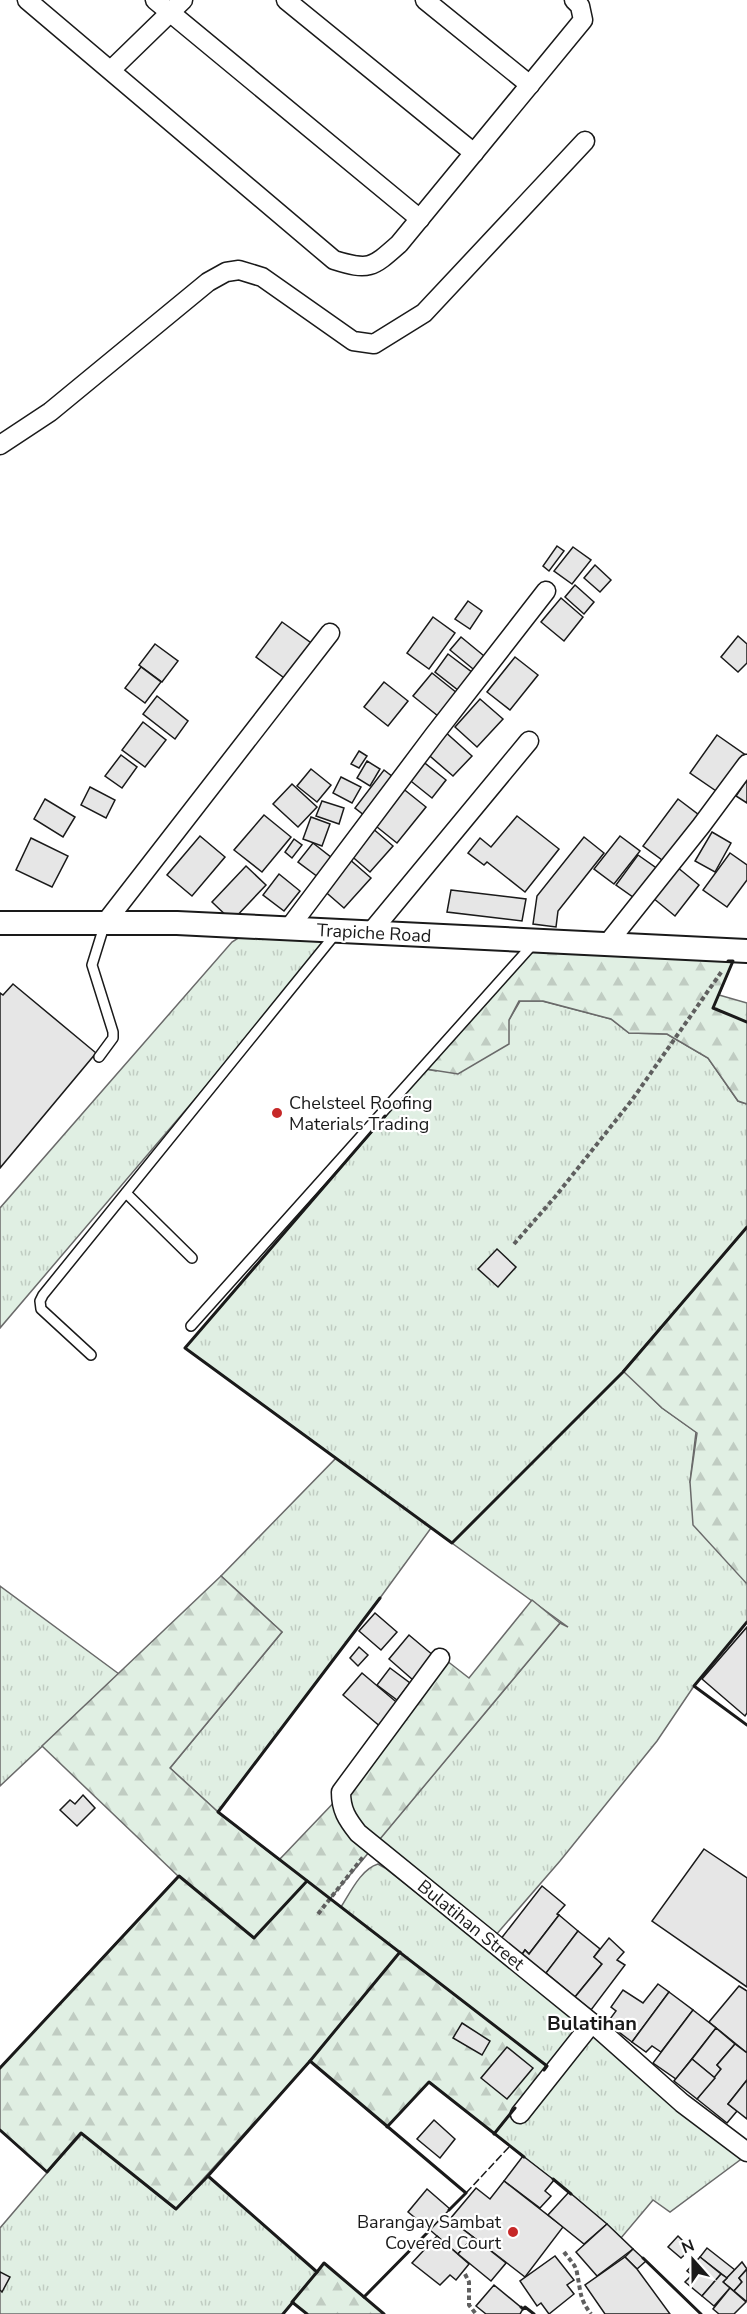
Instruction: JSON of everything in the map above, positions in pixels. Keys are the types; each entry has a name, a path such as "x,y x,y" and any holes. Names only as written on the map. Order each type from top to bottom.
{"street":[{"path":"27,0 334,260 360,268 380,261 399,244 584,20 580,6 574,0"},
{"path":"155,0 420,219"},
{"path":"111,70 183,0"},
{"path":"286,0 474,153"},
{"path":"425,0 530,85"},
{"path":"0,445 50,412 208,282 226,272 239,270 261,278 352,341 374,344 424,313 585,141"},
{"path":"290,928 434,735 546,591"},
{"path":"105,923 330,633"},
{"path":"370,932 530,741"},
{"path":"607,944 747,764"},
{"name":"Trapiche Road","path":"0,923 177,923 742,951"},
{"name":"Bulatihan Street","path":"440,1659 341,1792 341,1805 345,1815 358,1833 372,1845 592,2023 682,2103 747,2152"},
{"path":"520,2114 592,2023"}],"lane":[{"path":"99,1057 113,1038 92,965 105,923"},
{"path":"91,1355 41,1310 40,1301 43,1295 338,931"},
{"path":"191,1326 536,941"},
{"path":"126,1193 192,1258"}],"path":[{"path":"514,1244 555,1197 632,1100 742,951"},
{"path":"318,1914 372,1845"},
{"path":"564,2252 574,2264 581,2301 591,2314"},
{"path":"465,2274 470,2282 469,2305 476,2314"}],"green space":[{"path":"255,927 338,931 0,1328 0,1208 232,942"},
{"path":"528,950 733,961 719,995 747,1003 747,1104 738,1101 708,1058 667,1034 629,1033 611,1019 543,1001 519,1001 509,1020 509,1044 458,1074 426,1069"},
{"path":"520,1001 542,1001 611,1019 629,1033 667,1034 708,1058 738,1101 747,1104 747,1228 624,1371 662,1408 696,1432 690,1482 747,1583 747,1622 694,1686 657,1741 560,1861 495,1936 377,1842 560,1623 568,1627 431,1528 218,1812 170,1768 282,1632 221,1576 336,1458 185,1348 426,1069 436,1071 509,1020"},
{"path":"747,1228 747,1584 693,1525 690,1482 697,1433 662,1408 623,1371"},
{"path":"221,1576 282,1632 170,1768 218,1812 279,1860 341,1795 442,1657 469,1678 532,1600 560,1623 330,1899 547,2066 494,2134 429,2082 387,2127 310,2061 176,2209 82,2134 47,2172 0,2130 0,2068 178,1876 42,1746"},
{"path":"0,1586 119,1674 0,1786"},
{"path":"378,1864 575,2017 578,2024 577,2031 547,2066 341,1907 361,1876"},
{"path":"593,2035 744,2157 670,2212 653,2200 621,2238 569,2192 494,2134 509,2116 520,2123 528,2119"},
{"path":"81,2133 175,2209 208,2176 317,2272 283,2314 0,2314 0,2228"},
{"path":"324,2263 384,2314 307,2314 292,2302"}],"building":[{"path":"557,546 564,551 549,571 543,566"},
{"path":"573,547 591,560 572,584 554,571"},
{"path":"595,565 611,580 600,592 584,578"},
{"path":"575,585 594,602 584,614 565,597"},
{"path":"561,598 583,617 564,641 541,622"},
{"path":"468,601 482,611 470,629 455,619"},
{"path":"433,617 455,633 429,669 407,653"},
{"path":"282,622 314,645 287,680 256,657"},
{"path":"738,636 747,644 747,663 738,672 721,657"},
{"path":"461,637 489,660 478,673 450,650"},
{"path":"155,644 178,661 162,682 139,665"},
{"path":"448,654 477,676 463,694 435,672"},
{"path":"515,657 538,675 510,710 487,692"},
{"path":"141,667 161,682 145,703 125,688"},
{"path":"432,673 462,697 443,720 413,696"},
{"path":"384,682 408,701 388,726 364,707"},
{"path":"157,696 188,721 175,739 143,714"},
{"path":"480,699 503,719 477,747 455,727"},
{"path":"143,722 166,740 145,767 122,750"},
{"path":"443,730 472,756 453,776 424,751"},
{"path":"717,735 747,756 722,795 690,773"},
{"path":"359,751 367,756 359,768 351,764"},
{"path":"121,755 137,767 122,788 105,776"},
{"path":"421,760 446,780 432,798 407,778"},
{"path":"367,761 380,769 370,786 357,778"},
{"path":"311,769 331,785 317,802 297,786"},
{"path":"384,770 398,781 369,819 355,808"},
{"path":"341,777 361,787 352,803 333,793"},
{"path":"747,780 747,803 736,796"},
{"path":"292,784 317,807 298,827 273,804"},
{"path":"90,787 115,800 106,818 81,805"},
{"path":"401,787 426,807 397,843 372,823"},
{"path":"45,799 75,817 63,837 34,819"},
{"path":"678,799 703,818 669,865 643,846"},
{"path":"322,801 344,808 339,824 316,816"},
{"path":"264,815 291,837 262,872 234,850"},
{"path":"517,816 559,849 525,892 487,862 484,865 468,853 480,838 491,847"},
{"path":"311,817 330,824 322,846 303,839"},
{"path":"371,827 393,846 370,872 348,853"},
{"path":"712,832 731,843 715,872 695,861"},
{"path":"200,836 225,857 192,896 167,875"},
{"path":"620,836 640,851 614,884 594,869"},
{"path":"584,837 604,853 558,911 556,927 533,924 537,896"},
{"path":"31,838 68,856 52,887 16,870"},
{"path":"294,839 302,845 292,858 285,852"},
{"path":"313,843 332,858 318,877 298,862"},
{"path":"730,853 747,865 747,880 727,907 703,890"},
{"path":"638,855 662,872 640,902 616,885"},
{"path":"348,858 371,878 344,908 321,888"},
{"path":"246,866 266,885 232,921 212,902"},
{"path":"677,867 699,885 675,916 653,898"},
{"path":"279,874 300,891 284,911 263,895"},
{"path":"451,890 526,899 522,921 447,912"},
{"path":"13,984 96,1053 0,1168 0,993 3,995"},
{"path":"497,1249 516,1267 498,1287 478,1269"},
{"path":"375,1613 397,1632 381,1650 359,1631"},
{"path":"747,1627 747,1713 745,1716 702,1679"},
{"path":"409,1635 434,1656 413,1680 389,1659"},
{"path":"359,1647 368,1655 358,1666 350,1658"},
{"path":"390,1668 410,1683 397,1700 377,1685"},
{"path":"362,1673 401,1706 382,1728 343,1695"},
{"path":"83,1795 95,1808 77,1826 60,1810 70,1800 75,1804"},
{"path":"704,1849 747,1878 747,1987 652,1921"},
{"path":"542,1886 565,1905 529,1954 525,1950 520,1957 500,1940"},
{"path":"559,1915 578,1931 543,1978 519,1959 525,1950 529,1954"},
{"path":"578,1931 600,1949 594,1957 602,1964 575,1997 546,1973"},
{"path":"609,1938 624,1952 617,1960 625,1965 591,2010 575,1997 602,1964 594,1957"},
{"path":"658,1984 669,1992 632,2042 607,2023 616,2011 611,2007 623,1990 643,2003"},
{"path":"739,1986 747,1991 747,2053 709,2022"},
{"path":"669,1992 693,2010 661,2052 652,2046 646,2052 632,2042"},
{"path":"693,2010 716,2028 676,2079 653,2063"},
{"path":"462,2023 490,2041 482,2055 453,2038"},
{"path":"716,2028 735,2044 717,2065 721,2069 715,2078 692,2059"},
{"path":"735,2044 747,2053 747,2080 728,2104 737,2111 727,2123 697,2099 721,2069 717,2065"},
{"path":"507,2047 533,2068 507,2099 481,2078"},
{"path":"692,2059 715,2078 697,2099 674,2081"},
{"path":"747,2080 747,2119 728,2104"},
{"path":"434,2120 455,2139 440,2158 417,2139"},
{"path":"523,2156 554,2180 545,2191 551,2196 540,2208 504,2181"},
{"name":"Barangay Sambat Covered Court","path":"504,2181 563,2227 525,2277 450,2219 476,2188 490,2199"},
{"path":"427,2189 450,2209 430,2230 408,2212"},
{"path":"569,2192 607,2224 584,2244 548,2215"},
{"path":"444,2215 473,2237 458,2254 430,2230"},
{"path":"607,2224 633,2249 597,2276 576,2252"},
{"path":"437,2236 469,2264 456,2280 450,2275 440,2285 412,2263"},
{"path":"678,2236 691,2249 681,2258 668,2247"},
{"path":"473,2237 506,2263 491,2281 458,2254"},
{"path":"707,2248 735,2270 727,2278 700,2257"},
{"path":"633,2249 646,2261 637,2269 625,2257"},
{"path":"555,2256 574,2280 567,2285 574,2294 549,2314 541,2303 537,2306 520,2281"},
{"path":"625,2257 637,2269 670,2314 605,2314 585,2285"},
{"path":"700,2257 721,2274 702,2296 685,2282 692,2275 687,2271"},
{"path":"742,2262 747,2269 739,2278 742,2282 734,2291 723,2282"},
{"path":"747,2269 746,2301 734,2291 742,2282 739,2278"},
{"path":"0,2272 10,2277 2,2292 0,2290"},
{"path":"721,2274 727,2278 723,2282 730,2288 714,2306 702,2296"},
{"path":"494,2285 523,2309 520,2314 486,2314 476,2306"},
{"path":"730,2288 746,2302 734,2314 719,2314 713,2309"}],"fence":[{"path":"466,2193 510,2146"}],"wall":[{"path":"728,961 733,961 713,1008 747,1022"},
{"path":"385,1116 185,1348 452,1543 623,1372 747,1227"},
{"path":"380,1598 218,1812 547,2066 544,2070"},
{"path":"747,1622 694,1686 747,1725"},
{"path":"0,2068 179,1876 254,1938 307,1881"},
{"path":"310,2061 400,1952"},
{"path":"384,2314 324,2263 317,2272 208,2176 310,2061 466,2193 449,2210"},
{"path":"387,2127 429,2082 524,2157"},
{"path":"494,2134 515,2108"},
{"path":"0,2130 47,2172 81,2133 176,2209 208,2176"},
{"path":"553,2179 571,2194"},
{"path":"364,2297 430,2230"},
{"path":"643,2258 701,2314"},
{"path":"307,2314 292,2302 317,2272"},
{"path":"283,2314 293,2302"},
{"path":"521,2307 523,2309 525,2307 534,2314"}],"place":[{"name":"Chelsteel Roofing Materials Trading","path":"277,1113"},
{"name":"Barangay Sambat Covered Court","path":"513,2232"}],"district":[{"name":"Bulatihan","path":"592,2023"}]}
